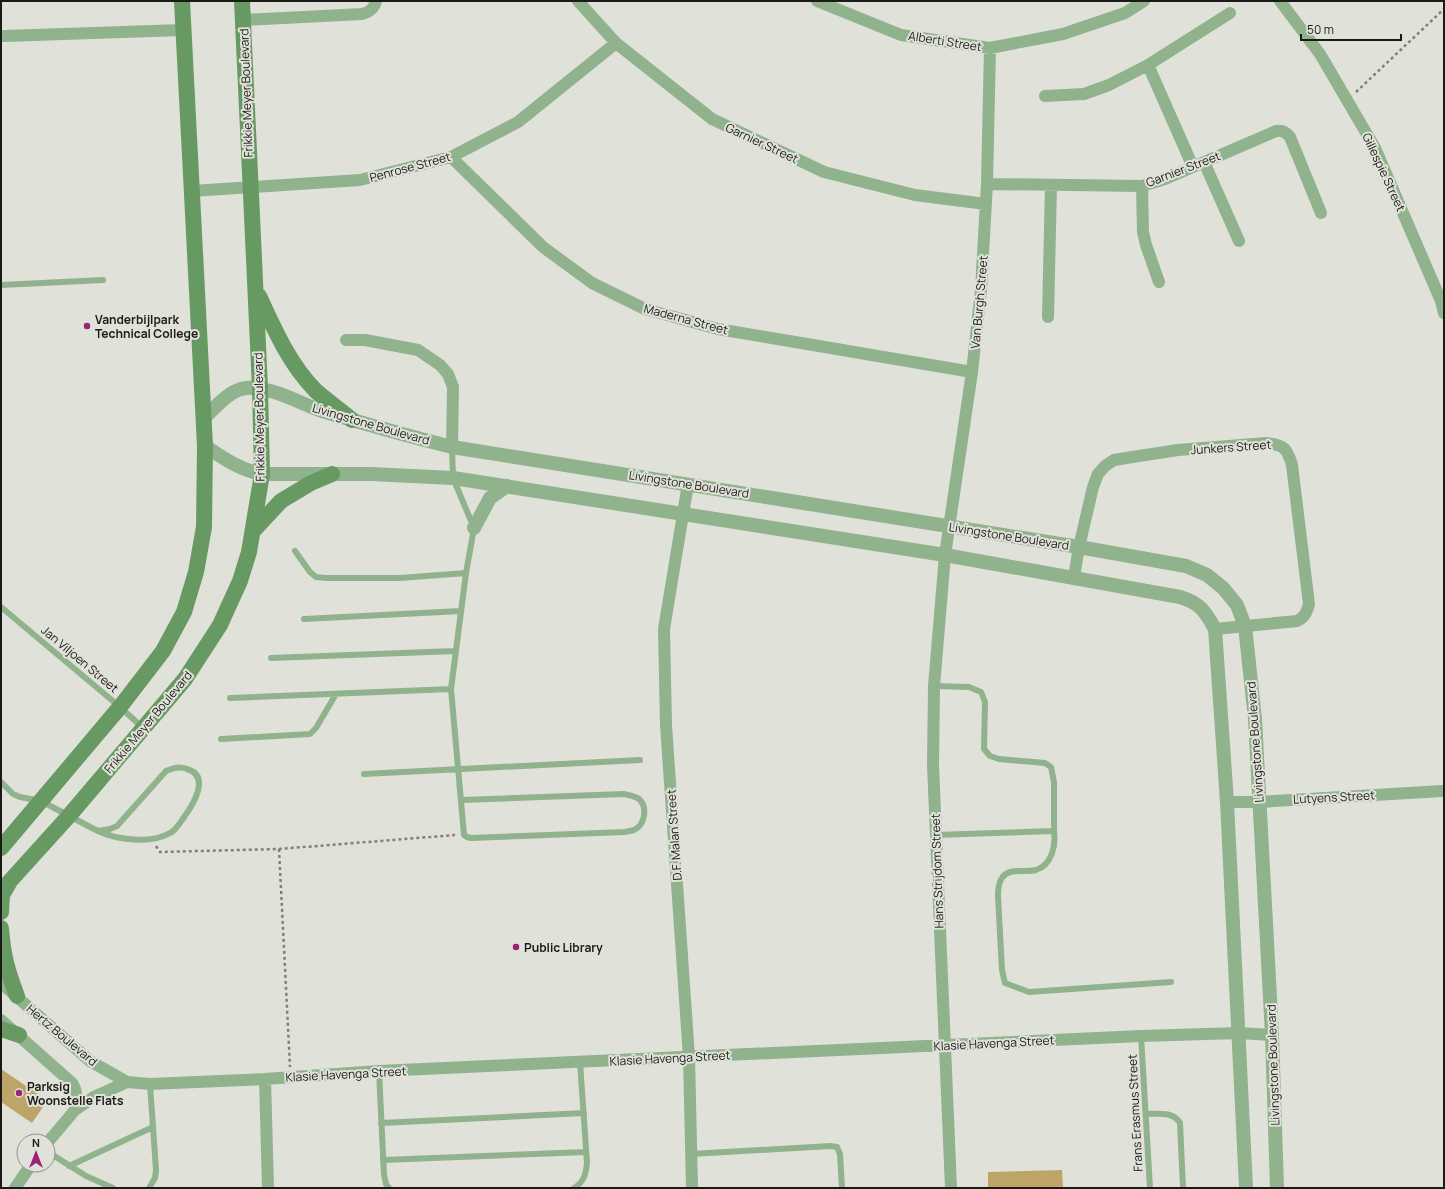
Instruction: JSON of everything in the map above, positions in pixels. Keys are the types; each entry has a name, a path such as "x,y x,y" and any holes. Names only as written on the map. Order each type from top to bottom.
{"main road":[{"path":"1,848 120,707 163,651 184,612 196,572 204,527 205,446 182,1"},
{"name":"Frikkie Meyer Boulevard","path":"1,891 68,817 185,680 220,625 240,581 249,552 262,474 256,290 242,1"},
{"path":"256,290 285,349 298,370 316,390 352,420"},
{"path":"253,531 281,502 311,484 332,474"},
{"path":"1,912 2,895 12,878"},
{"path":"1,928 2,950 6,967 17,996"},
{"path":"1,1029 20,1035"}],"street":[{"path":"242,20 362,14 370,11 375,6 376,1"},
{"name":"Garnier Street","path":"578,1 616,43 712,120 824,172 915,195 986,204"},
{"name":"Alberti Street","path":"817,1 901,34 990,48 1063,34 1125,13 1144,1"},
{"name":"Gillespie Street","path":"1280,1 1320,54 1375,148 1442,300 1444,313"},
{"path":"1045,96 1084,94 1109,85 1148,64 1230,13"},
{"path":"4,36 183,30"},
{"name":"Penrose Street","path":"192,191 360,180 450,157 518,122 616,43"},
{"name":"Van Burgh Street","path":"944,555 972,372 981,290 987,184 990,48"},
{"path":"1148,64 1193,167"},
{"name":"Garnier Street","path":"987,184 1142,186 1165,179 1276,131 1283,132 1290,137 1321,213"},
{"name":"Maderna Street","path":"450,157 543,247 592,283 645,309 718,329 972,372"},
{"path":"1204,162 1239,240"},
{"path":"1048,317 1051,185"},
{"path":"1142,186 1143,232 1158,282"},
{"path":"346,340 365,340 418,350 440,365 448,374 453,387 452,446"},
{"name":"Livingstone Boulevard","path":"204,418 236,391 245,388 260,388 352,420 411,437 452,446 1079,547 1186,566 1207,575 1223,588 1237,605 1245,626 1256,719 1272,1035 1277,1188"},
{"name":"Junkers Street","path":"1074,577 1079,547 1093,488 1098,474 1105,466 1114,460 1178,450 1266,442 1277,444 1284,447 1289,453 1292,465 1309,604 1307,612 1297,621 1216,628"},
{"path":"205,446 250,472 262,474 371,474 453,478 944,555 1074,577 1192,600 1206,613 1216,628 1227,802 1246,1188"},
{"name":"D.F. Malan Street","path":"688,484 664,629 666,725 689,1057 692,1188"},
{"path":"474,528 490,498 508,486"},
{"name":"Hans Strijdom Street","path":"944,555 934,686 932,765 950,1188"},
{"name":"Lutyens Street","path":"1227,802 1260,802 1442,791"},
{"name":"Hertz Boulevard","path":"1,983 90,1061 127,1082"},
{"path":"1,1020 20,1035 72,1083 77,1094 75,1110"},
{"name":"Klasie Havenga Street","path":"56,1133 75,1110 94,1097 127,1082 150,1084 265,1079 379,1071 1141,1036 1239,1032 1272,1035"},
{"path":"265,1079 268,1188"},
{"path":"15,1188 25,1173"}],"lane":[{"path":"1,285 103,280"},
{"path":"452,446 453,478 474,528 466,573 451,689 464,834 471,838 625,832 634,830 640,826 643,820 644,812 643,804 639,799 632,795 624,794 462,800"},
{"path":"295,551 310,572 316,577 400,578 466,573"},
{"name":"Jan Viljoen Street","path":"1,607 120,707 143,729"},
{"path":"304,618 461,611"},
{"path":"271,658 455,651"},
{"path":"934,686 970,687 981,692 985,702 984,749 990,756 1000,759 1045,763 1051,767 1054,782 1055,839 1051,856 1046,864 1037,870 1008,872 1002,878 999,885 998,896 1002,962 1005,983 1029,992 1170,982"},
{"path":"230,698 451,689"},
{"path":"221,739 310,734 316,728 336,694"},
{"path":"364,774 640,760"},
{"path":"1,782 14,794 20,797 42,801 68,817 98,830 116,837 150,838 163,836 175,830 189,810 198,793 200,784 198,778 191,770 179,767 166,771 117,826 110,829 98,830"},
{"path":"935,834 1054,831"},
{"name":"Frans Erasmus Street","path":"1141,1036 1150,1188"},
{"path":"574,1188 583,1180 586,1174 584,1113 580,1062"},
{"path":"379,1071 384,1175 386,1184 389,1188"},
{"path":"149,1188 155,1178 156,1170 150,1084"},
{"path":"381,1123 584,1113"},
{"path":"1146,1114 1168,1114 1174,1116 1180,1123 1183,1188"},
{"path":"69,1166 153,1127"},
{"path":"691,1154 830,1146 837,1147 840,1154 842,1188"},
{"path":"383,1160 586,1152"},
{"path":"56,1157 86,1176 113,1188"}],"path":[{"path":"1347,101 1444,9"},
{"path":"150,838 160,852 280,848 464,834"},
{"path":"280,848 290,1077"}],"building":[{"name":"Parksig Woonstelle Flats","path":"1,1069 41,1096 39,1100 45,1104 32,1123 1,1102"},
{"path":"1062,1170 1063,1188 988,1188 988,1172"}],"place":[{"name":"Vanderbijlpark Technical College","path":"87,326"},
{"name":"Public Library","path":"516,947"},
{"name":"Parksig Woonstelle Flats","path":"19,1093"}]}
